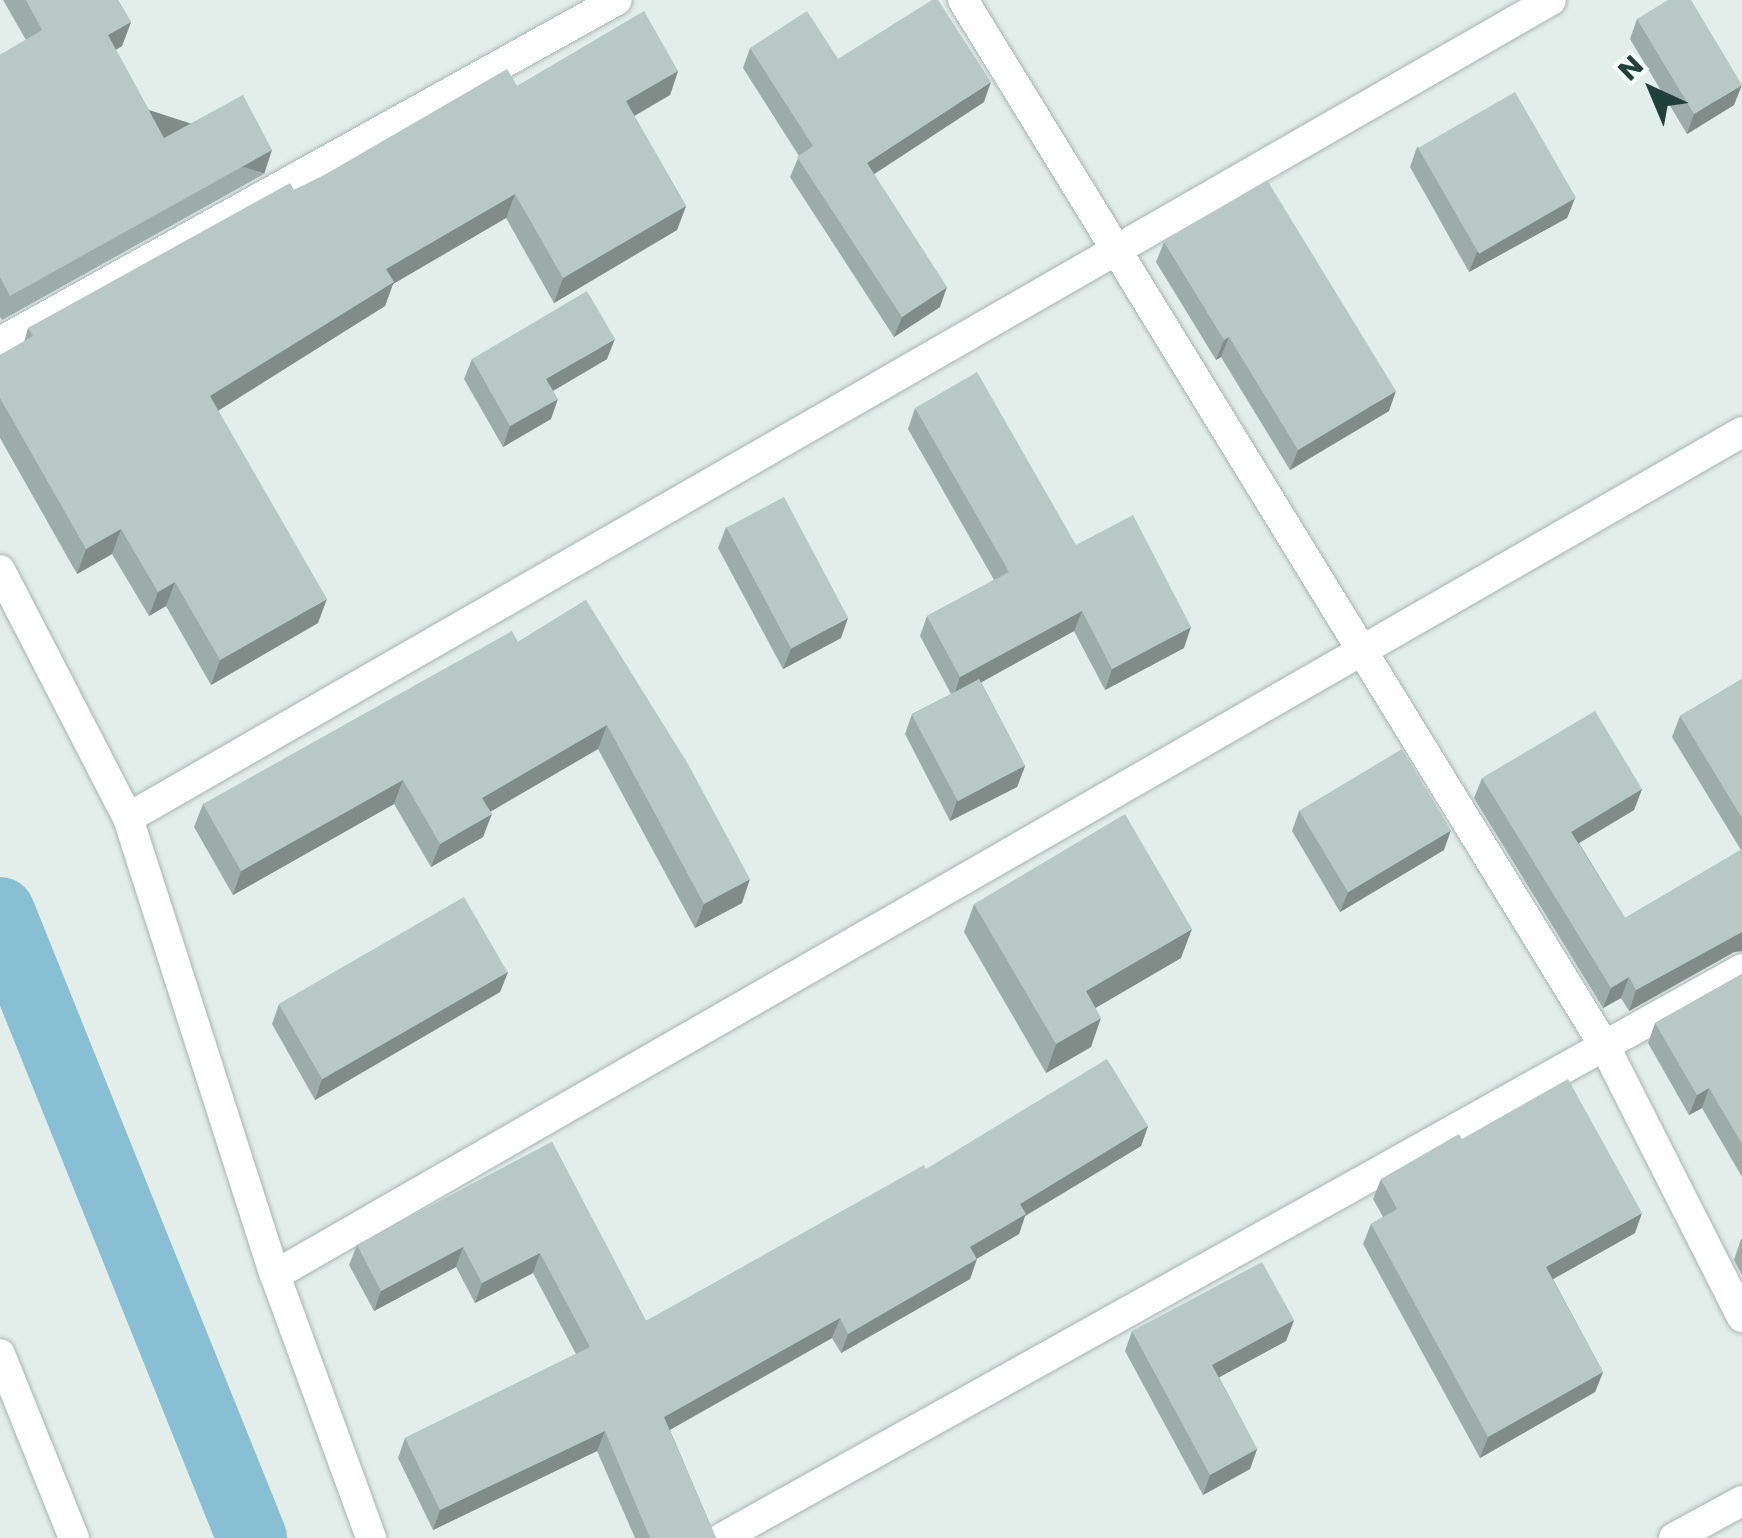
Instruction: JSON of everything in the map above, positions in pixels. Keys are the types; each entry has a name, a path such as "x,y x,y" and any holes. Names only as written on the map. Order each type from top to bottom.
{"street":[{"path":"0,342 617,0"},
{"path":"963,0 1604,1047 1742,1317"},
{"path":"128,818 1551,0"},
{"path":"275,1276 1742,432"},
{"path":"0,570 128,818 275,1276 371,1538"},
{"path":"722,1538 1742,969"},
{"path":"0,1354 74,1538"},
{"path":"1674,1538 1742,1501"}],"building":[{"path":"26,0 118,0 131,22 108,35 164,138 243,95 272,150 10,296 0,277 0,55 42,30"},
{"path":"932,0 938,0 991,82 867,163 947,287 902,317 797,157 813,146 750,48 807,11 838,59"},
{"path":"1668,0 1691,0 1742,85 1694,114 1637,19"},
{"path":"644,11 678,71 626,101 686,206 563,278 515,194 386,269 394,282 210,396 327,599 220,660 175,582 158,592 121,529 86,549 0,398 0,355 33,336 28,328 290,183 294,190 326,174 507,69 517,86"},
{"path":"1515,92 1576,198 1479,254 1418,148"},
{"path":"1267,180 1396,391 1298,450 1229,337 1224,340 1164,242"},
{"path":"587,291 615,339 546,379 558,399 510,426 472,359"},
{"path":"977,372 1076,545 1133,515 1191,627 1112,669 1082,611 960,677 927,616 1009,572 915,408"},
{"path":"784,497 848,618 791,648 727,528"},
{"path":"586,600 688,764 750,879 704,904 607,725 482,798 492,814 440,844 403,780 241,871 203,804 512,631 518,642"},
{"path":"979,679 1025,766 958,801 912,715"},
{"path":"1742,679 1742,818 1680,716"},
{"path":"1595,711 1642,789 1571,832 1625,918 1742,849 1742,932 1636,990 1629,977 1611,988 1482,778"},
{"path":"1402,749 1451,830 1348,892 1299,811"},
{"path":"1125,814 1192,929 1086,991 1101,1018 1056,1044 974,904"},
{"path":"464,897 508,972 322,1079 279,1004"},
{"path":"1742,974 1742,1144 1709,1088 1697,1095 1655,1023"},
{"path":"1107,1059 1148,1126 1020,1204 1026,1214 970,1247 977,1259 848,1334 840,1318 664,1417 716,1538 650,1538 605,1431 440,1510 405,1438 590,1347 540,1253 482,1283 463,1247 381,1291 357,1245 552,1142 646,1321 924,1165 926,1169"},
{"path":"1568,1079 1642,1213 1546,1267 1603,1372 1488,1437 1371,1224 1397,1209 1381,1179"},
{"path":"1262,1262 1294,1320 1212,1365 1257,1449 1210,1475 1132,1331"}],"waterway":[{"path":"0,912 252,1538"}]}
